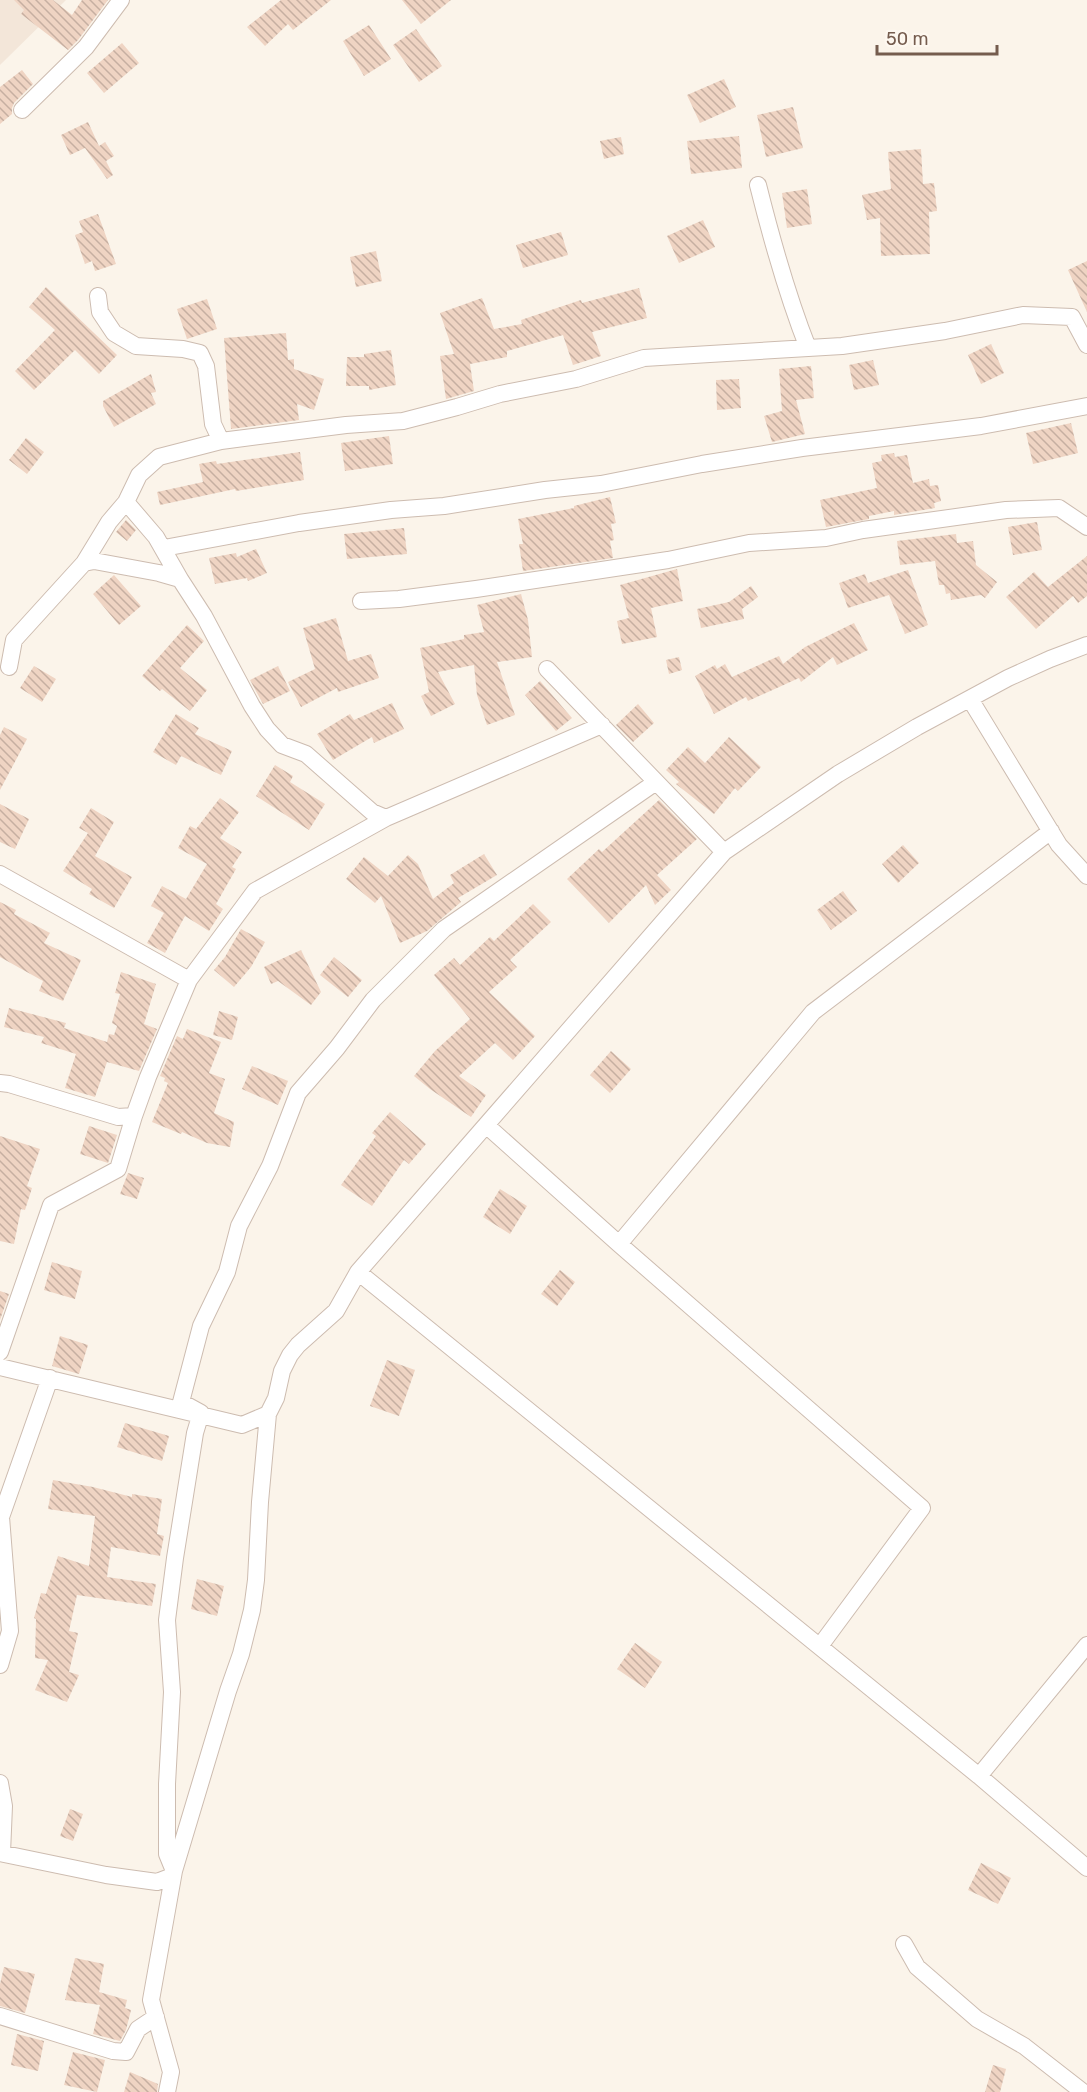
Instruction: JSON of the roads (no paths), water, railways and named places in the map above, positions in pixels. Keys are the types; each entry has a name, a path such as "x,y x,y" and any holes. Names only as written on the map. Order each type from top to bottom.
{"street":[{"path":"22,110 86,47 121,0"},
{"path":"758,185 785,286 808,348"},
{"path":"98,296 100,312 114,333 136,345 183,349 200,353 206,366 213,424 221,441"},
{"path":"9,667 14,640 84,562 109,522 126,502 139,475 159,457 221,441 346,425 403,421 500,394 576,379 644,358 842,346 945,331 1023,315 1072,317 1082,322 1087,345"},
{"path":"164,548 391,510 444,506 545,490 601,484 702,464 802,448 981,426 1087,406"},
{"path":"126,502 142,518 164,548 267,729 282,745 306,754 372,812 386,818"},
{"path":"361,601 399,599 476,589 668,560 749,543 826,538 863,530 1006,510 1059,508 1087,526"},
{"path":"84,562 94,561 180,579"},
{"path":"167,2092 171,2072 151,2000 174,1871 241,1654 252,1610 268,1414 276,1398 282,1371 290,1355 336,1311 358,1272 724,852 838,774 917,727 1008,678 1087,645"},
{"path":"547,669 724,852"},
{"path":"970,699 1059,845 1087,876"},
{"path":"0,1352 51,1205 118,1169 148,1077 189,980 255,891 386,818 602,725"},
{"path":"201,1413 182,1402 201,1326 227,1272 239,1226 270,1166 298,1093 337,1048 373,1000 444,929 656,782"},
{"path":"619,1244 813,1012 1051,831"},
{"path":"0,874 189,980"},
{"path":"0,1083 118,1117 134,1116"},
{"path":"486,1125 922,1508 820,1647"},
{"path":"358,1272 980,1776 1087,1868"},
{"path":"0,1367 201,1413 242,1425 268,1414"},
{"path":"0,1665 10,1631 1,1517 4,1499 50,1378"},
{"path":"0,1783 4,1806 1,1853 106,1875 157,1882 171,1877 174,1871 167,1854 166,1784 172,1692 167,1620 195,1433 201,1413"},
{"path":"980,1776 1087,1645"},
{"path":"904,1944 916,1968 977,2019 1024,2046 1083,2092"},
{"path":"0,2016 113,2051 126,2052 138,2030 156,2018"}]}
